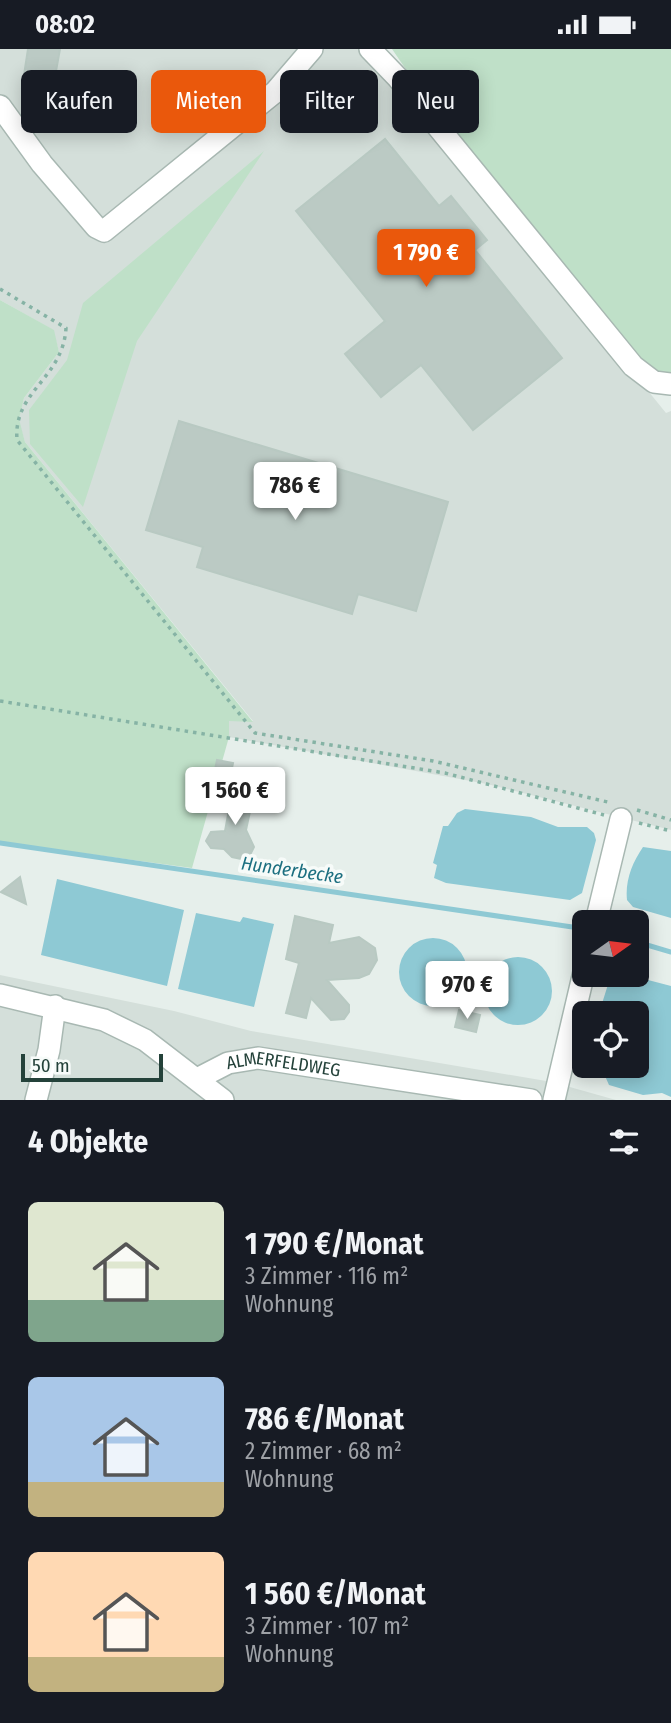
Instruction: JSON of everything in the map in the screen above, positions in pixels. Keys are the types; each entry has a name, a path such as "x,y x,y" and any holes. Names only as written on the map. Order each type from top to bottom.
{"street":[{"path":"0,106 42,164 96,226 104,230 275,92 312,49"},
{"path":"370,49 398,78 633,366 654,382 671,384"},
{"path":"599,910 621,819"},
{"path":"554,1100 580,987"},
{"path":"0,995 55,1006 104,1020 145,1040 222,1100"},
{"path":"36,1100 49,1049 55,1006"},
{"name":"ALMERFELDWEG","path":"197,1079 235,1060 258,1058 531,1100"}],"path":[{"path":"0,289 66,328 65,346 57,363 15,421 17,440 256,733 433,761 671,820"},
{"path":"0,701 445,773 671,831"}],"shaded area":[{"path":"0,49 369,49 373,52 392,75 392,133 439,133 666,413 671,411 671,830 487,784 229,737 229,721 253,721 25,442 18,419 24,398 59,352 53,330 0,300"},
{"path":"0,975 174,1011 251,1031 552,1082 616,1100 0,1100"}],"green space":[{"path":"392,49 671,49 671,385 651,378 453,133 479,133 479,70 406,70"},
{"path":"264,151 137,341 83,507 30,444 29,410 67,360 83,303"},
{"path":"0,300 54,330 59,352 24,398 19,419 25,442 253,722 229,721 229,737 192,868 0,842"}],"water":[{"path":"465,809 531,817 558,827 587,827 594,833 596,840 582,893 570,900 446,883 434,878 437,865 433,863 443,826 448,826 457,813"},
{"path":"643,847 671,851 671,918 633,907 627,900 630,872"},
{"path":"57,879 184,910 167,986 41,955"},
{"path":"196,913 240,922 243,917 274,924 254,1007 178,989"},
{"path":"433,938 446,941 457,948 464,959 467,972 464,985 457,996 446,1003 433,1006 420,1003 409,996 402,985 399,972 402,959 409,948 420,941"},
{"path":"518,957 531,960 542,967 549,978 552,991 549,1004 542,1015 531,1022 518,1025 505,1022 494,1015 487,1004 484,991 487,978 494,967 505,960"},
{"path":"649,980 671,986 671,1097 662,1093 643,1095 609,1085 606,1078 649,1078 649,1001 603,1001 607,987 649,987"}],"building":[{"path":"28,49 60,49 56,70 25,70"},
{"path":"385,139 439,206 451,196 487,240 475,250 562,358 473,430 421,365 381,397 345,354 385,321 296,211"},
{"path":"179,421 448,502 416,611 358,594 352,614 197,567 203,547 146,530"},
{"path":"217,760 233,763 228,788 212,784"},
{"path":"233,788 254,793 246,830 254,847 250,855 241,859 232,857 224,849 211,848 206,841 211,832 225,831"},
{"path":"20,877 26,904 1,892"},
{"path":"295,916 333,925 329,943 359,937 375,948 377,960 369,974 359,978 327,980 349,1005 349,1012 344,1019 331,1020 311,998 306,1018 286,1013 299,963 286,959"},
{"path":"459,1010 480,1015 476,1032 455,1027"}],"waterway":[{"name":"Hunderbecke","path":"0,843 572,927"},
{"name":"Hunderbecke","path":"649,946 671,952"}]}
